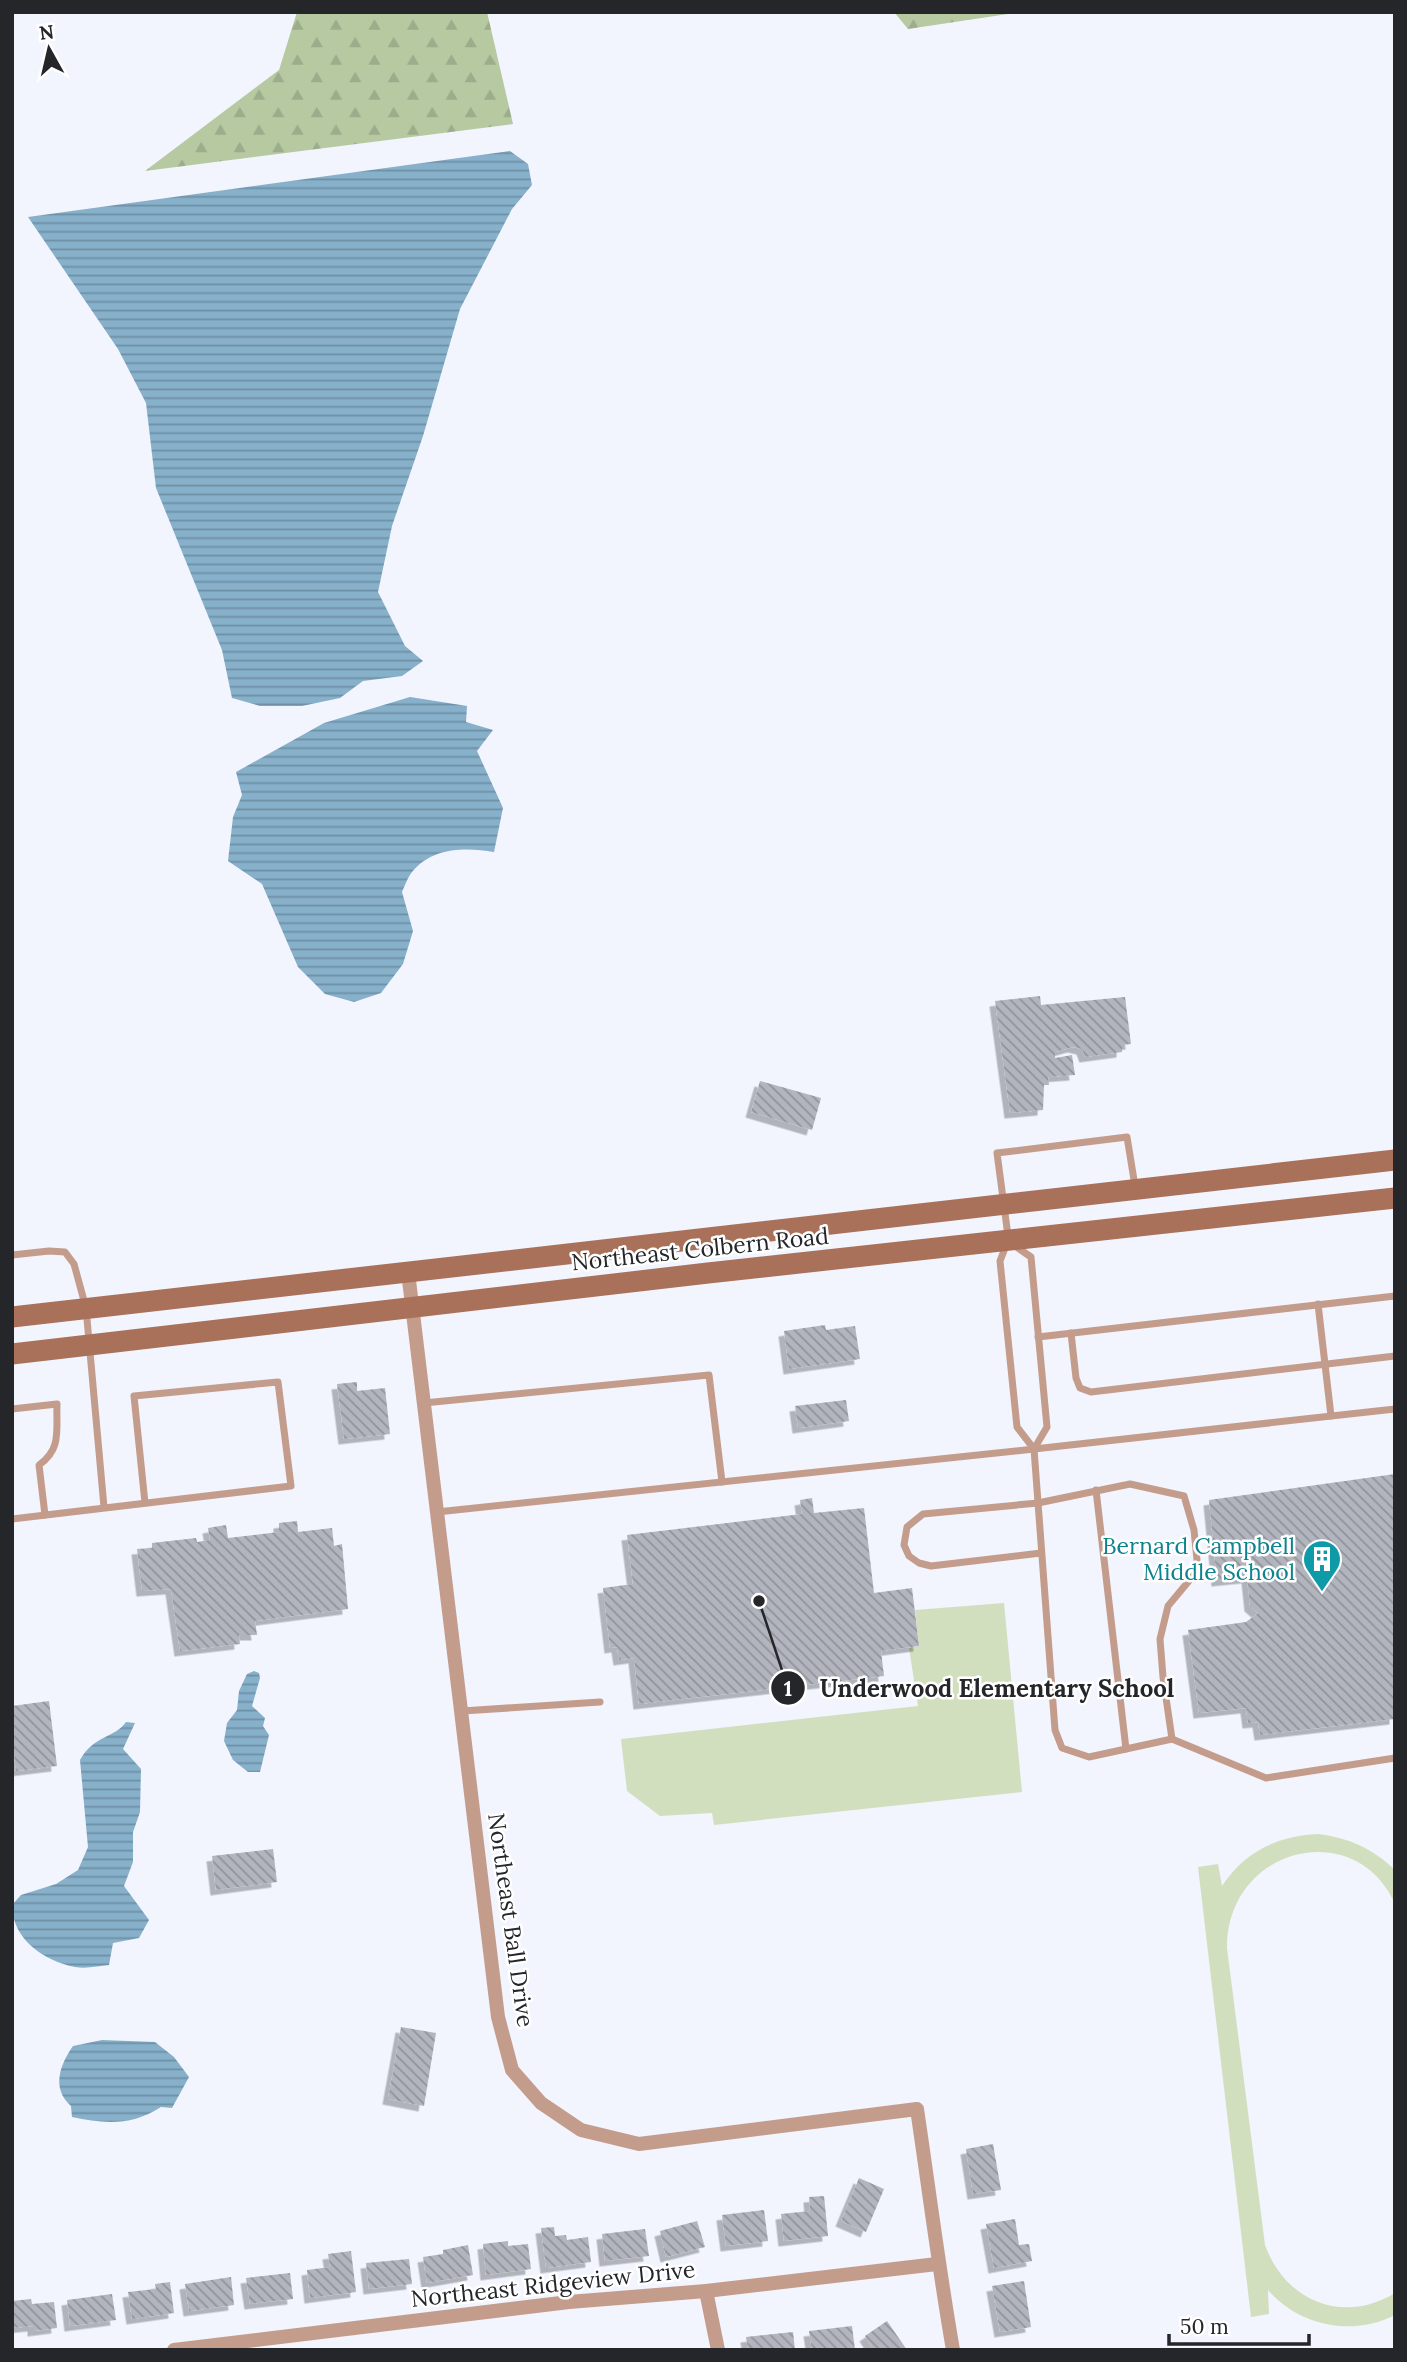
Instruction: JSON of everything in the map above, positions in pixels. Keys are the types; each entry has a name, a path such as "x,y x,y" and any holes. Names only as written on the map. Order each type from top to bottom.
{"main road":[{"name":"Northeast Colbern Road","path":"12,1317 1395,1160"},
{"name":"Northeast Colbern Road","path":"12,1354 1395,1198"}],"street":[{"name":"Northeast Ball Drive","path":"408,1272 498,2017 512,2070 541,2103 582,2130 639,2144 916,2109 935,2229 937,2264 953,2350"},
{"name":"Northeast Ridgeview Drive","path":"174,2350 569,2302 706,2291 937,2264"},
{"path":"706,2291 718,2350"}],"lane":[{"path":"1136,1190 1127,1137 997,1153 1008,1240 1000,1261 1017,1427 1034,1449 1055,1730 1062,1748 1089,1758 1172,1739 1266,1778 1395,1758"},
{"path":"1008,1240 1031,1257 1047,1427 1034,1449"},
{"path":"12,1255 65,1252 74,1264 86,1308 91,1346 104,1507"},
{"path":"1038,1337 1395,1296"},
{"path":"1318,1304 1331,1416"},
{"path":"1071,1333 1076,1378 1080,1388 1091,1392 1395,1356"},
{"path":"424,1403 709,1375 722,1482"},
{"path":"12,1519 290,1486 278,1382 134,1396 145,1503"},
{"path":"12,1409 57,1404 56,1447 48,1459 39,1465 45,1515"},
{"path":"437,1512 1395,1409"},
{"path":"1041,1553 931,1566 919,1563 909,1556 905,1545 907,1527 923,1514 1038,1503 1130,1484 1184,1496 1194,1530 1198,1570 1168,1606 1160,1639 1172,1739"},
{"path":"1096,1490 1126,1749"},
{"path":"461,1711 600,1702"}],"green space":[{"path":"297,12 487,12 513,124 145,171 279,70"},
{"path":"894,12 1021,12 908,29"},
{"path":"1004,1603 1022,1792 714,1825 712,1813 660,1816 627,1791 621,1739 918,1706 909,1648 919,1646 915,1610"},
{"path":"1318,1834 1359,1845 1395,1870 1395,1904 1377,1876 1352,1859 1325,1852 1296,1855 1270,1866 1248,1886 1233,1913 1227,1948 1265,2245 1286,2281 1318,2302 1336,2307 1356,2307 1395,2293 1395,2315 1361,2325 1344,2326 1310,2320 1281,2302 1268,2290 1269,2314 1251,2317 1198,1867 1218,1864 1222,1886 1241,1863 1264,1848 1289,1838"}],"water":[{"path":"510,151 528,164 532,185 512,209 460,309 423,436 392,526 378,592 405,646 423,661 402,676 363,681 340,698 302,706 260,706 232,698 222,650 156,488 146,403 118,349 28,217"},
{"path":"410,697 467,706 466,722 493,730 477,751 503,808 494,852 472,849 439,853 412,872 402,892 413,931 403,964 381,993 354,1002 325,994 298,967 262,884 228,861 233,817 242,795 236,772 324,723"},
{"path":"254,1671 259,1673 260,1678 252,1706 265,1718 263,1726 269,1735 260,1772 248,1772 233,1760 224,1741 227,1723 237,1710 239,1691 247,1674"},
{"path":"126,1722 135,1723 123,1749 141,1769 140,1812 133,1832 133,1862 124,1886 149,1920 139,1938 113,1943 109,1965 75,1967 52,1960 32,1947 17,1928 12,1905 21,1895 56,1884 78,1870 88,1847 80,1760 98,1741"},
{"path":"102,2040 155,2042 174,2057 189,2077 172,2108 161,2107 139,2118 118,2122 72,2117 71,2106 59,2084 64,2061 73,2046"}],"building":[{"path":"1040,996 1041,1005 1125,997 1131,1044 1122,1045 1122,1052 1085,1057 1082,1049 1073,1047 1055,1052 1055,1058 1072,1055 1075,1075 1048,1077 1049,1085 1044,1085 1043,1110 1010,1113 995,1001"},
{"path":"760,1081 821,1098 812,1130 751,1112"},
{"path":"825,1325 826,1330 855,1326 860,1359 789,1369 784,1331"},
{"path":"357,1382 357,1391 385,1388 390,1434 344,1439 337,1384"},
{"path":"846,1400 849,1421 798,1428 795,1406"},
{"name":"Bernard Campbell Middle School","path":"1395,1474 1395,1719 1260,1735 1258,1722 1248,1723 1246,1708 1199,1713 1188,1630 1246,1622 1258,1613 1250,1606 1247,1578 1217,1581 1209,1500"},
{"path":"812,1498 814,1513 864,1508 874,1593 912,1588 919,1646 881,1651 884,1676 639,1704 634,1658 619,1660 617,1647 610,1648 603,1588 633,1584 627,1535 802,1514 800,1500"},
{"path":"297,1521 298,1532 332,1528 334,1546 342,1544 348,1609 255,1621 257,1635 239,1635 240,1644 180,1651 171,1589 142,1591 137,1549 152,1548 152,1543 196,1538 197,1542 210,1540 208,1528 226,1525 228,1538 279,1532 279,1523"},
{"path":"49,1701 57,1766 16,1771 12,1706"},
{"path":"273,1849 277,1882 216,1890 212,1856"},
{"path":"401,2027 436,2033 424,2106 388,2099"},
{"path":"993,2144 1001,2190 973,2194 966,2149"},
{"path":"859,2178 884,2189 866,2232 841,2221"},
{"path":"824,2196 828,2236 784,2241 781,2214 810,2211 809,2197"},
{"path":"764,2210 768,2241 726,2246 722,2215"},
{"path":"1015,2219 1019,2245 1029,2244 1032,2261 994,2268 986,2224"},
{"path":"697,2221 705,2247 666,2257 660,2231"},
{"path":"554,2227 555,2236 566,2235 567,2240 588,2237 591,2262 546,2268 541,2228"},
{"path":"645,2229 649,2256 605,2261 602,2234"},
{"path":"508,2241 508,2246 528,2244 531,2269 486,2275 483,2244"},
{"path":"468,2245 473,2275 427,2283 423,2257 443,2254 443,2250"},
{"path":"351,2251 356,2292 310,2298 307,2270 330,2267 328,2254"},
{"path":"409,2259 412,2284 369,2289 366,2263"},
{"path":"290,2273 293,2299 250,2304 246,2278"},
{"path":"231,2277 234,2305 189,2311 185,2284"},
{"path":"1024,2281 1031,2327 1000,2332 992,2286"},
{"path":"170,2282 174,2313 132,2319 128,2292 156,2289 155,2284"},
{"path":"112,2294 116,2320 70,2326 67,2300"},
{"path":"31,2299 32,2304 54,2302 57,2328 33,2331 33,2326 12,2328 12,2301"},
{"path":"887,2321 907,2350 874,2350 865,2336"},
{"path":"852,2326 855,2350 812,2350 809,2331"},
{"path":"793,2332 795,2350 748,2350 746,2337"}],"place":[{"name":"Bernard Campbell Middle School","path":"1322,1593"},
{"name":"Underwood Elementary School","path":"759,1601"}]}
